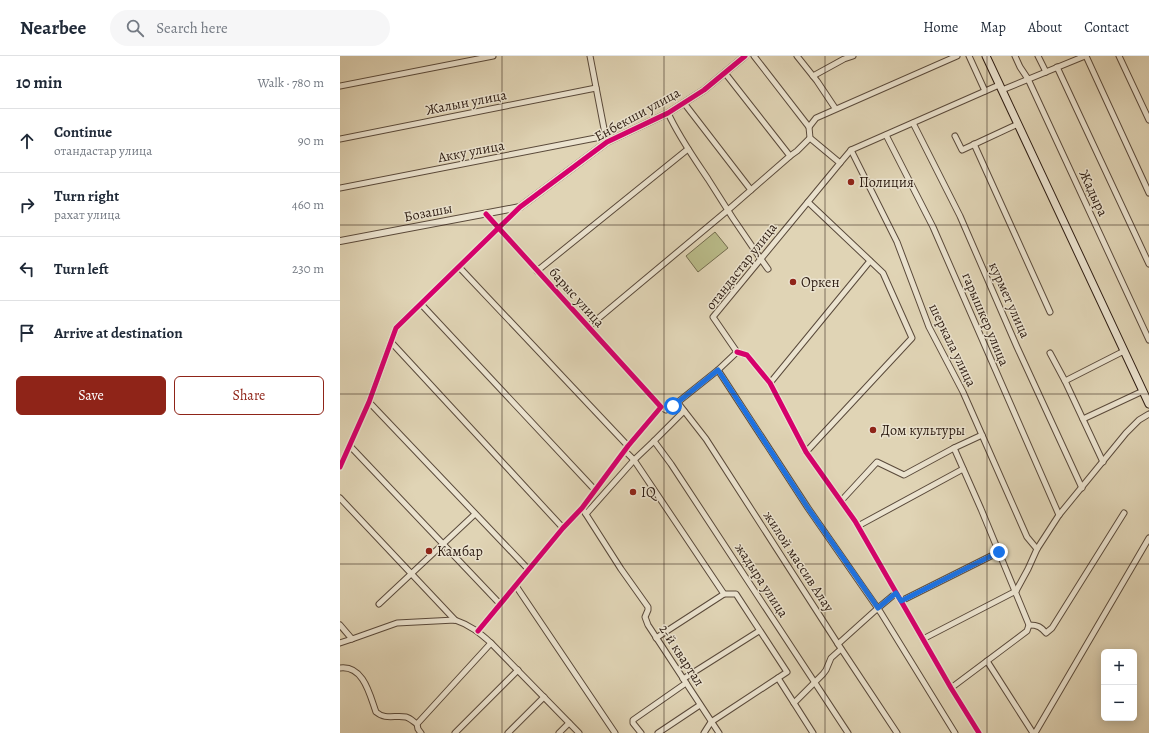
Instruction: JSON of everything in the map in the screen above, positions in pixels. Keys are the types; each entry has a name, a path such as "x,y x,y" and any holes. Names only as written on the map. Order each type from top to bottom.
{"main road":[{"path":"986,56 1149,404"}],"street":[{"path":"340,86 493,56"},
{"path":"590,56 606,139"},
{"name":"Енбекши улица","path":"520,207 606,139 668,113 725,73 745,56"},
{"path":"754,56 809,127 810,138 840,163"},
{"path":"797,56 835,108"},
{"path":"813,76 844,59 853,56"},
{"path":"809,127 816,118 835,108 957,56"},
{"path":"969,56 985,92"},
{"name":"Жадыра","path":"1014,56 1028,79 1149,340"},
{"path":"1038,56 1046,72"},
{"path":"851,150 985,92 1028,79 1057,67 1073,58 1086,56 1149,193"},
{"path":"1119,56 1149,120"},
{"path":"1057,67 1149,264"},
{"path":"725,73 790,156"},
{"name":"Жалын улица","path":"340,139 596,88"},
{"path":"684,103 751,190"},
{"path":"668,113 688,149 768,269"},
{"name":"курмет улица","path":"913,123 960,216 1017,348 1082,488"},
{"path":"955,136 962,150 1018,124"},
{"name":"гарышкер улица","path":"886,135 933,227 1059,515"},
{"path":"588,327 728,210 810,138"},
{"name":"Акку улица","path":"340,188 606,139"},
{"path":"974,144 1050,312"},
{"path":"537,271 688,149"},
{"name":"отандастар улица","path":"737,352 713,317 851,150"},
{"name":"шеркала улица","path":"851,150 897,242 929,326 963,392 1027,537 1037,549"},
{"path":"806,452 912,338 883,273 808,202"},
{"path":"340,467 369,402 396,328 520,207"},
{"name":"Бозашы","path":"340,241 520,207"},
{"name":"барыс улица","path":"486,214 663,408"},
{"path":"770,383 870,261"},
{"path":"459,267 626,448 724,594"},
{"path":"422,304 595,490"},
{"path":"391,342 563,528"},
{"path":"1065,381 1124,351"},
{"path":"478,631 516,586 528,569 582,508 626,448 663,408 669,409 678,403 737,352 746,355 770,383 806,452 858,526 951,688 979,733"},
{"path":"1050,353 1065,381 1103,462"},
{"path":"718,370 808,508 878,608 955,733"},
{"path":"1083,419 1143,391"},
{"path":"369,402 528,569"},
{"name":"жилой массив Алау","path":"678,403 706,438 898,733"},
{"path":"586,514 634,460 684,411"},
{"path":"923,639 1016,591 1037,549 1059,515 1126,433 1139,420 1149,414"},
{"path":"841,501 877,462 904,475 954,448 982,435"},
{"name":"жадыра улица","path":"654,441 671,464 848,733"},
{"path":"350,446 500,604"},
{"path":"951,688 1027,631 1029,625 1016,591 954,448"},
{"path":"858,526 963,469"},
{"path":"340,498 455,620 478,631 579,733"},
{"name":"2-й квартал","path":"582,508 621,569 648,607 646,619 656,638 718,733"},
{"path":"1029,625 1037,625 1046,633 1052,628 1124,513"},
{"path":"379,604 413,574 475,514"},
{"path":"986,661 1034,733 1149,538"},
{"path":"901,601 999,552"},
{"path":"516,586 615,733"},
{"path":"794,702 826,670 831,658 840,646 878,608 896,593"},
{"path":"656,638 724,594 736,594 787,672 711,722 704,733"},
{"path":"340,643 397,623 455,620"},
{"path":"340,625 352,638"},
{"path":"641,733 633,720 684,681 760,631"},
{"path":"417,724 491,643"},
{"path":"340,668 354,671 362,677 376,712 380,716 404,717 417,724 418,729 422,733"},
{"path":"455,733 518,670"},
{"path":"778,678 813,733"},
{"path":"508,733 544,697"},
{"path":"658,733 700,705"},
{"path":"559,733 569,723"}],"green space":[{"path":"715,232 728,248 698,272 686,256"}],"cycle path":[{"path":"340,467 369,402 396,328 520,207 607,142 668,113 704,90 745,56"},
{"path":"478,631 563,528 582,508 628,446 661,407 486,214"},
{"path":"737,352 747,355 770,383 806,452 855,521 951,688 979,733"}],"place":[{"name":"Полиция","path":"851,182"},
{"name":"Оркен","path":"793,282"},
{"name":"Дом культуры","path":"873,430"},
{"name":"IQ","path":"633,492"},
{"name":"Камбар","path":"429,551"}],"route":[{"path":"673,406 718,370 808,508 878,608 896,593 901,601 999,552"}]}
